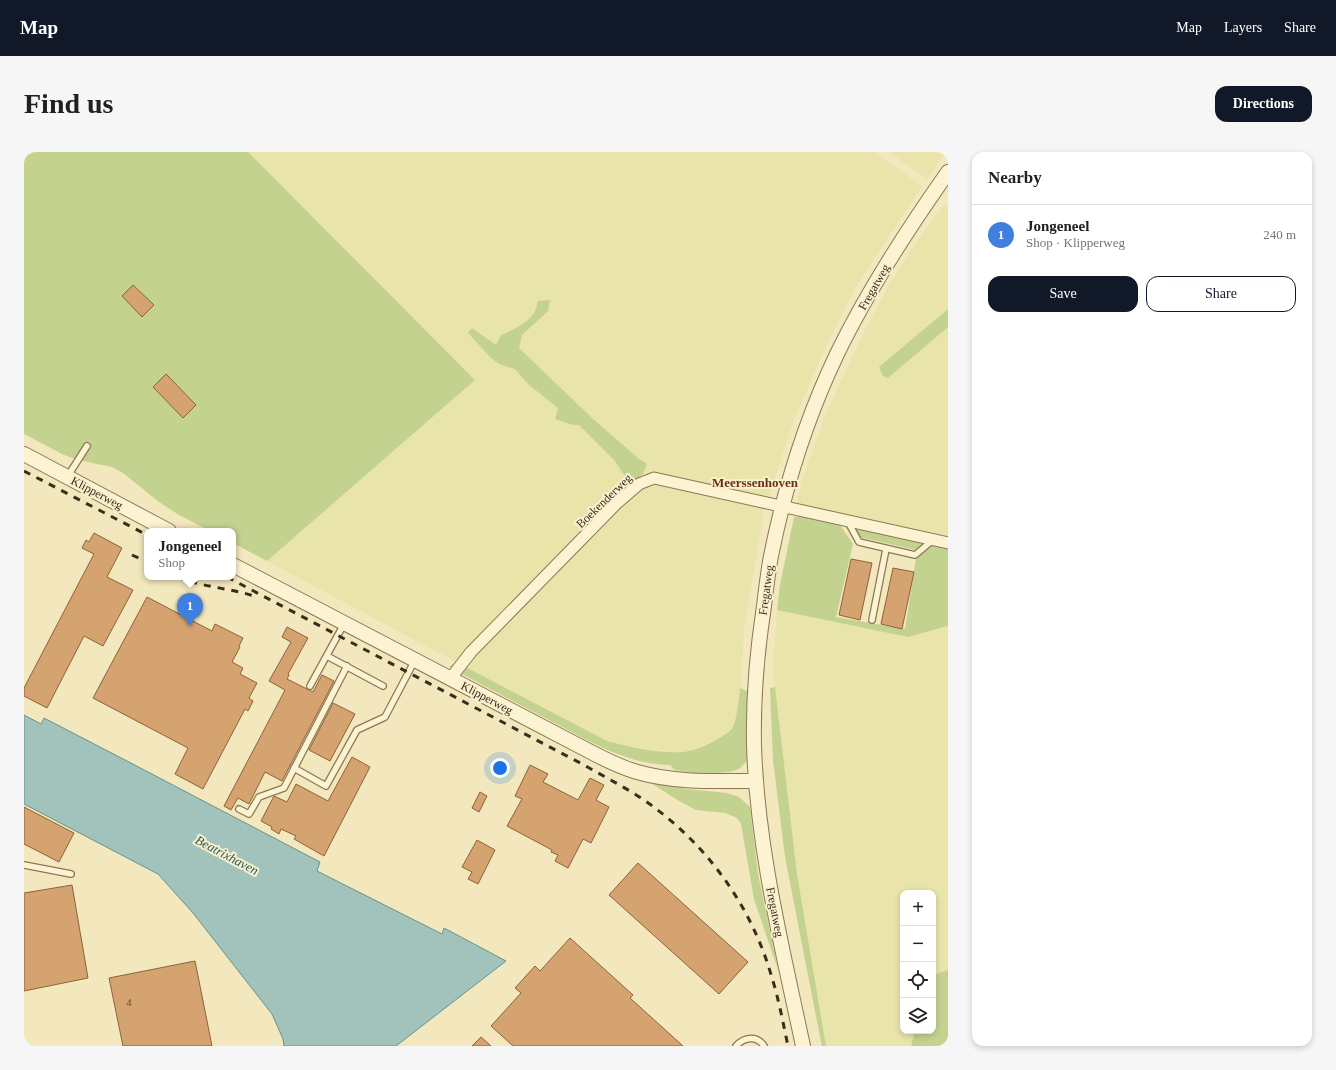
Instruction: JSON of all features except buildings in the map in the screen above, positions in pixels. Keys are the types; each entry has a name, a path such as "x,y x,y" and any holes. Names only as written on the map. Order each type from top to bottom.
{"street":[{"name":"Fregatweg","path":"803,1046 771,894 756,781 754,744 756,674 771,557 782,507 806,429 837,353 878,277 913,222 948,172"},
{"name":"Klipperweg","path":"24,454 164,528"},
{"name":"Boekenderweg","path":"450,678 471,652 617,503 642,482 654,478 948,543"},
{"name":"Klipperweg","path":"236,567 595,754 636,772 668,778 711,782 756,781"}],"lane":[{"path":"71,471 87,446"},
{"path":"848,521 859,542 886,549 915,555 933,540"},
{"path":"872,620 886,549"},
{"path":"310,686 344,623"},
{"path":"327,656 383,686"},
{"path":"294,768 326,786 357,730 385,717 414,660"},
{"path":"238,809 249,814 258,797 284,788 347,666"},
{"path":"24,865 71,874"},
{"path":"736,1046 743,1040 751,1038 758,1040 764,1046"}],"shaded area":[{"path":"248,152 874,152 922,186 855,288 830,338 794,419 764,511 744,630 739,706 731,730 714,741 685,752 654,750 607,741 267,561 475,380"},
{"path":"889,152 945,152 927,179"},
{"path":"944,205 948,208 948,309 879,367 888,378 948,327 948,539 796,505 803,479 826,413 867,326 889,285 915,244"},
{"path":"777,610 908,637 948,626 948,970 936,974 936,890 900,890 900,1034 914,1034 911,1046 826,1046 797,874 773,668"}],"green space":[{"path":"24,152 248,152 475,380 267,561 236,545 236,528 204,528 179,515 159,502 123,473 112,467 78,460 64,455 24,434"},
{"path":"550,300 548,311 522,335 519,348 592,418 647,464 643,474 630,484 615,461 579,425 573,425 555,419 558,408 529,385 515,369 499,364 491,358 468,333 472,328 496,345 501,335 519,326 532,316 535,312 538,301"},
{"path":"948,309 948,327 888,378 883,376 879,367"},
{"path":"802,516 840,525 853,544 836,617 905,629 916,558 933,544 948,548 948,626 908,637 777,610 780,585 794,517"},
{"path":"854,526 925,542 916,550 859,537"},
{"path":"456,662 607,741 635,748 666,752 684,752 693,750 712,742 730,731 736,716 740,688 747,691 747,761 739,769 729,772 701,774 675,770 670,765 653,764 622,756 593,743 449,667"},
{"path":"775,687 797,874 826,1046 822,1046 821,1042 785,857 773,760 770,688"},
{"path":"646,780 687,789 727,793 739,797 750,807 758,874 779,973 754,899 741,824 737,818 725,813 696,810"},
{"path":"948,970 948,1046 911,1046 914,1034 936,1034 936,974"}],"water":[{"name":"Beatrixhaven","path":"24,715 41,724 44,718 320,862 317,871 442,934 444,928 506,961 396,1046 284,1046 283,1039 272,1014 193,913 158,874 24,804"}],"railway":[{"path":"24,471 144,533"},
{"path":"132,555 144,561"},
{"path":"186,580 254,596"},
{"path":"233,580 584,765 620,785 655,808 675,825 712,862 741,905 754,929 764,953 781,1012 788,1046"}],"place":[{"name":"Jongeneel","path":"190,626"}],"district":[{"name":"Meerssenhoven","path":"755,482"}]}
